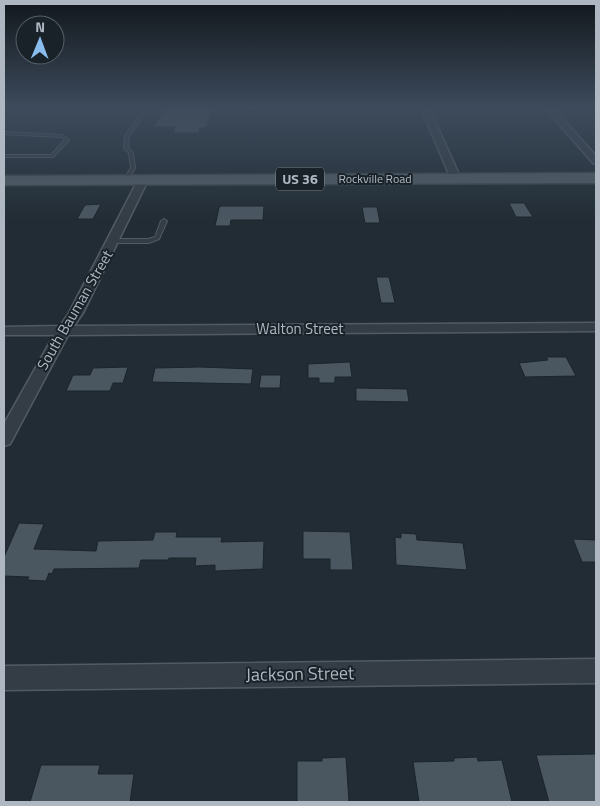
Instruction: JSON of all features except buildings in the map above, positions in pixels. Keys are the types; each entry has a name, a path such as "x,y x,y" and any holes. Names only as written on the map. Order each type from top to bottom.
{"main road":[{"name":"Rockville Road","path":"4,181 594,180"}],"street":[{"path":"441,146 456,179"},
{"path":"582,146 596,161"},
{"name":"South Bauman Street","path":"4,439 25,396 76,313 114,241 143,180"},
{"name":"Walton Street","path":"4,331 596,327"},
{"name":"Jackson Street","path":"4,678 596,671"}],"lane":[{"path":"4,156 52,156 62,146"},
{"path":"126,146 131,153 133,168 126,180"},
{"path":"114,241 149,241 157,238 164,220"}]}
